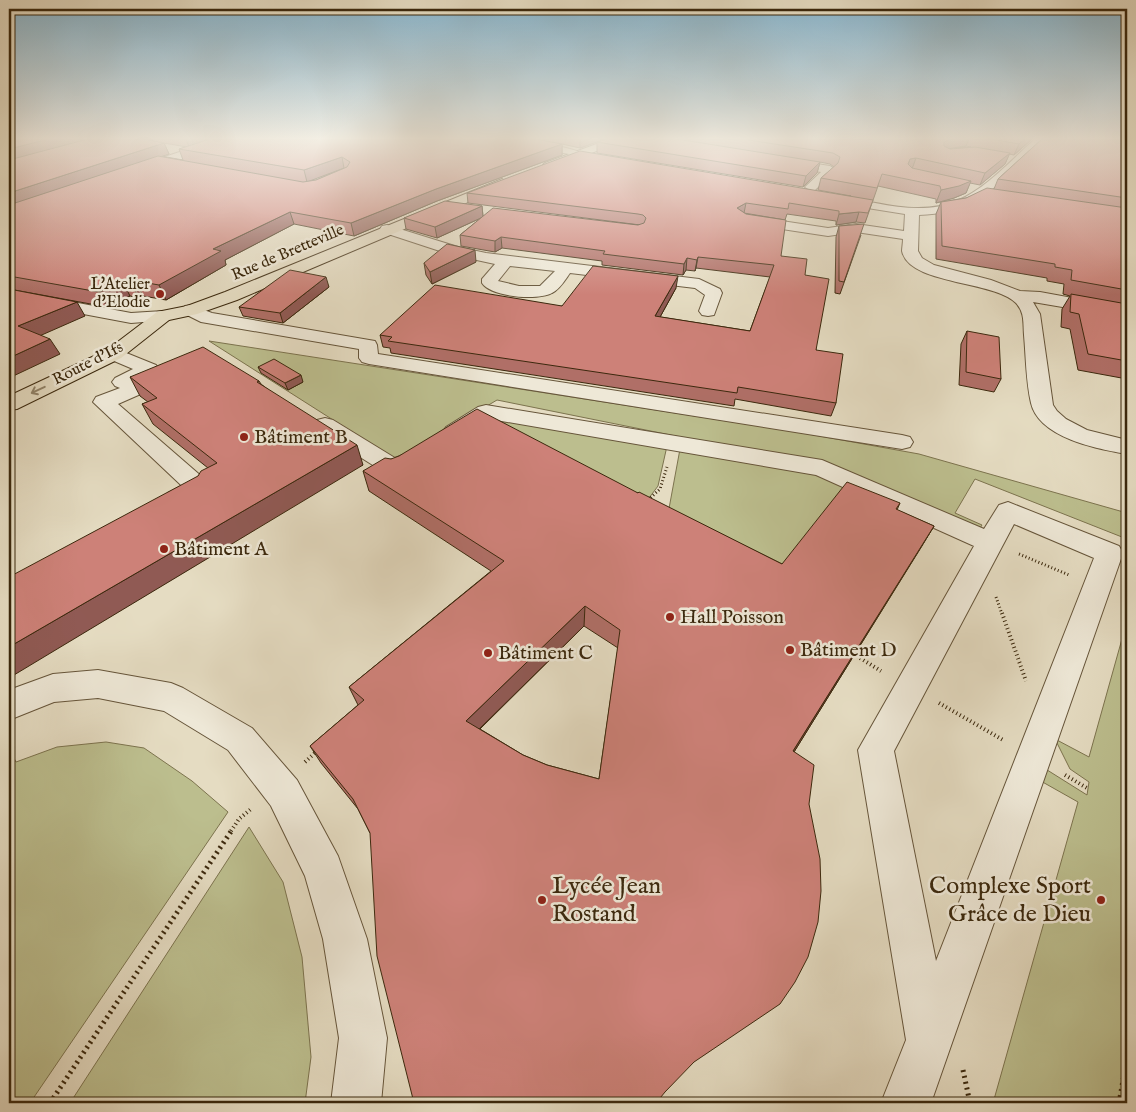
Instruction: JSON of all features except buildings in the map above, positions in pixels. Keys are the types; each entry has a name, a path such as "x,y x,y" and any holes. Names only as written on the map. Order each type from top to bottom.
{"main road":[{"name":"Rue de Bretteville","path":"163,316 192,310 231,296 483,191"},
{"name":"Route d'Ifs","path":"9,404 114,354 163,316"}],"street":[{"path":"976,191 997,197"},
{"path":"797,192 817,193 912,211 948,208 962,204 980,192"},
{"path":"444,206 476,210"},
{"path":"912,211 910,256 926,267 998,287 1019,296 1040,297 1127,313"},
{"path":"744,219 828,232 856,228 910,236"},
{"path":"387,230 454,251 506,260 699,284 714,293 708,311"},
{"path":"506,260 490,279 490,283 495,287 541,292 548,289 566,268"},
{"path":"9,295 131,318 163,316"},
{"path":"1019,296 1030,310 1042,405 1049,417 1061,426 1083,436 1127,448"},
{"path":"192,310 207,318 368,345 370,358 902,442"},
{"path":"114,354 149,370 96,394 199,488 156,511"},
{"path":"104,402 196,363"},
{"path":"305,412 395,469 486,412 822,468 986,550"},
{"path":"906,1103 929,1041 1034,757 1097,587 1109,553 1008,511 876,750 929,1041"},
{"path":"9,705 53,688 98,684 171,698 240,739 284,793 324,870 345,939 363,1038 356,1103"}],"path":[{"path":"646,502 660,489 672,444"},
{"path":"986,550 1097,587"},
{"path":"986,550 1044,730"},
{"path":"860,658 1087,788"},
{"path":"50,1103 239,819 323,746"},
{"path":"1119,1103 1127,1058"}],"green space":[{"path":"209,341 792,431 919,454 1127,513 1127,539 975,479 955,513 982,525 978,531 824,466 497,400 396,460"},
{"path":"491,415 667,446 658,486 646,502 480,421"},
{"path":"680,449 822,472 885,500 754,611 668,514"},
{"name":"Complexe Sport Grâce de Dieu","path":"1127,621 1127,1103 993,1103 1078,802 1039,780 1044,768 1087,795 1089,782 1070,769 1055,739 1089,757"},
{"path":"106,742 144,748 192,781 228,812 30,1103 9,1103 9,749 16,762 57,747"},
{"path":"249,827 283,882 302,957 311,1057 305,1103 70,1103"}],"place":[{"name":"L'Atelier d'Elodie","path":"160,294"},
{"name":"Bâtiment B","path":"244,437"},
{"name":"Bâtiment A","path":"164,549"},
{"name":"Hall Poisson","path":"670,617"},
{"name":"Bâtiment D","path":"790,650"},
{"name":"Bâtiment C","path":"488,653"},
{"name":"Lycée Jean Rostand","path":"542,900"},
{"name":"Complexe Sport Grâce de Dieu","path":"1101,900"}]}
